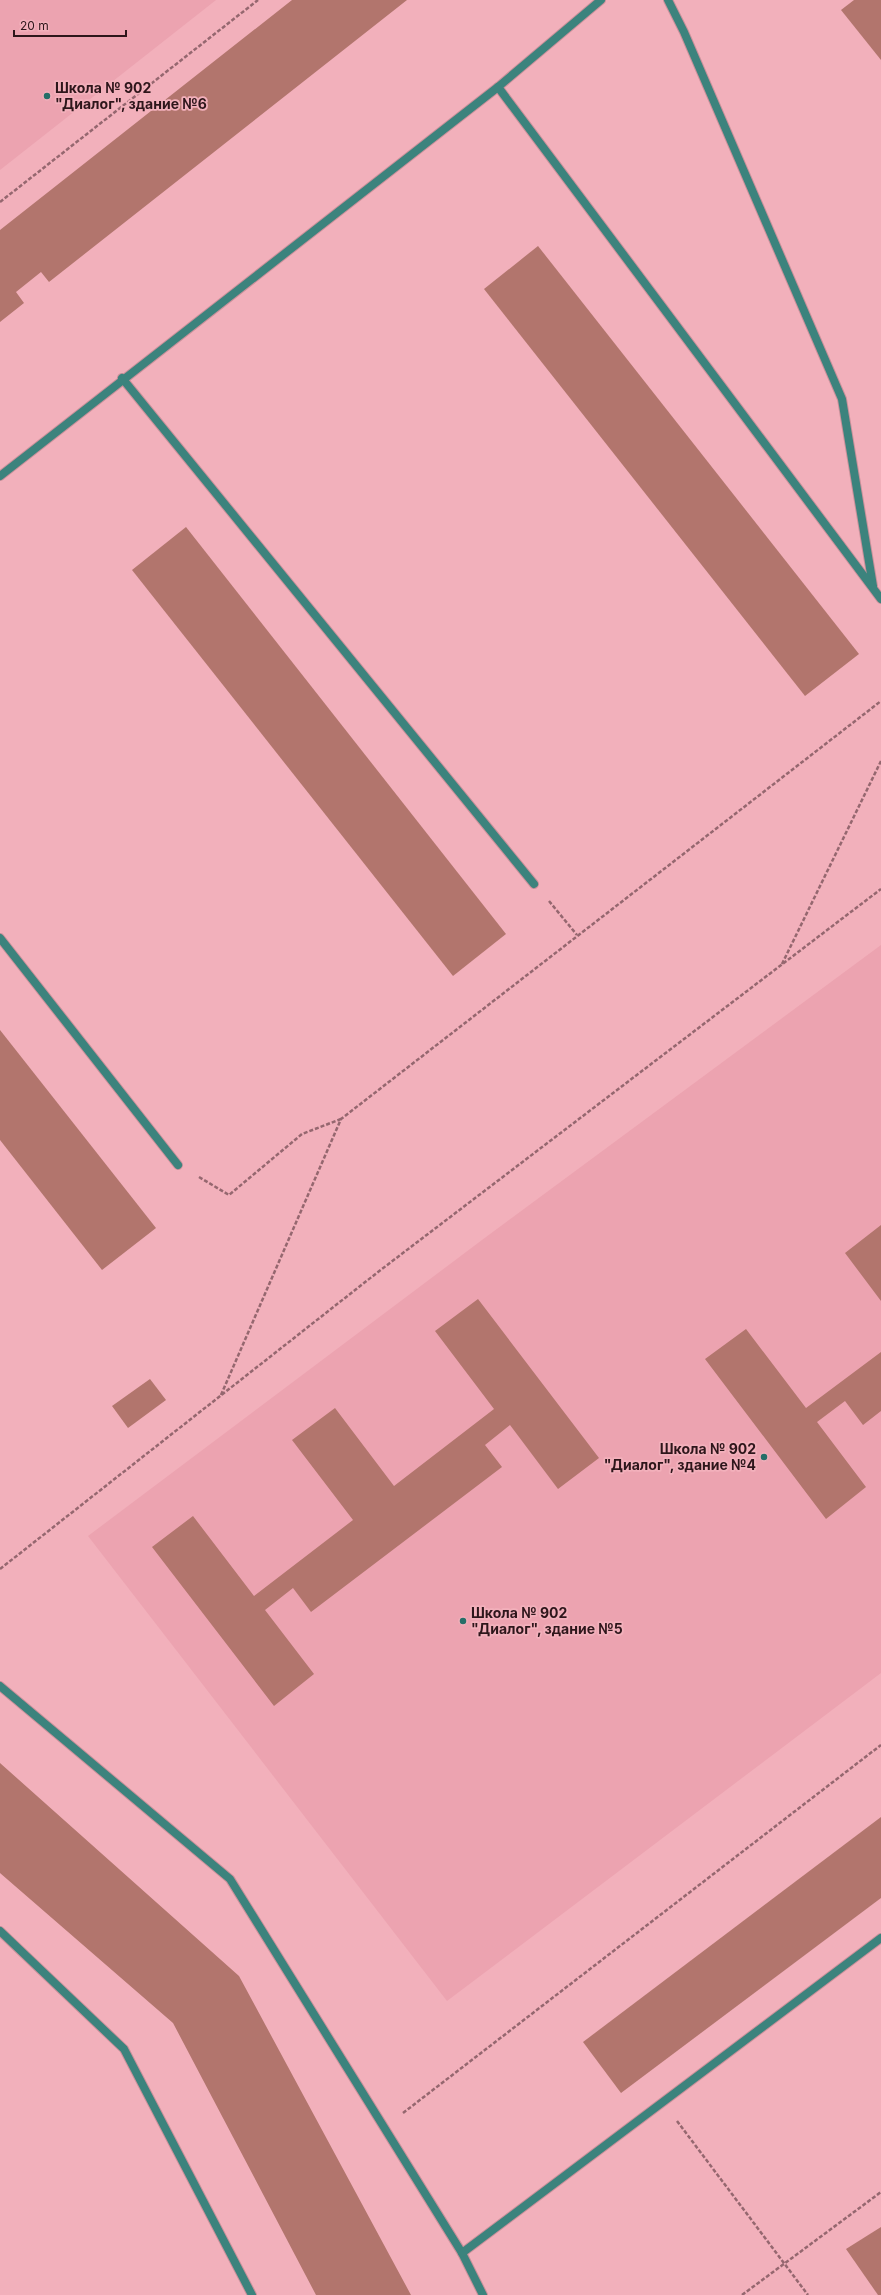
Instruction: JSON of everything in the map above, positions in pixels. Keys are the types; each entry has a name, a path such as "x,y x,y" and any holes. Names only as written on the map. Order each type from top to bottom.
{"lane":[{"path":"0,476 122,378 498,87 601,0"},
{"path":"668,0 684,32 842,399 874,589"},
{"path":"498,87 881,599"},
{"path":"122,378 534,884"},
{"path":"0,938 178,1165"},
{"path":"0,1686 230,1879 462,2253 483,2295"},
{"path":"0,1931 124,2049 252,2295"},
{"path":"462,2253 881,1938"}],"path":[{"path":"0,202 258,0"},
{"path":"178,1165 230,1195 302,1134 341,1119 881,701"},
{"path":"782,965 881,761"},
{"path":"534,884 577,935"},
{"path":"0,1569 378,1272 881,889"},
{"path":"220,1396 341,1119"},
{"path":"384,2128 881,1745"},
{"path":"663,2102 808,2295"},
{"path":"742,2295 881,2192"}],"shaded area":[{"name":"Школа № 902 \"Диалог\", здание №6","path":"0,0 216,0 0,170"},
{"name":"Школа № 902 \"Диалог\", здание №5","path":"881,945 881,1673 447,2001 88,1536 482,1240"}],"building":[{"path":"292,0 407,0 49,282 41,272 16,292 24,303 0,322 0,230"},
{"path":"854,0 881,0 881,60 841,10"},
{"path":"538,246 859,654 805,696 484,289"},
{"path":"186,527 506,934 453,976 132,570"},
{"path":"0,1030 156,1228 102,1270 0,1140"},
{"path":"881,1225 881,1301 845,1253"},
{"path":"478,1299 599,1458 558,1489 510,1425 485,1445 502,1467 311,1612 293,1588 265,1610 314,1674 274,1706 152,1547 193,1516 254,1596 353,1520 292,1440 335,1408 394,1486 494,1409 435,1331"},
{"path":"746,1329 806,1408 881,1352 881,1411 863,1425 845,1401 817,1422 866,1487 826,1519 705,1359"},
{"path":"150,1379 166,1400 128,1428 112,1406"},
{"path":"0,1763 239,1976 411,2295 316,2295 173,2023 0,1873"},
{"path":"881,1817 881,1898 621,2093 583,2042"},
{"path":"881,2227 881,2295 878,2295 846,2249"}],"place":[{"name":"Школа № 902 \"Диалог\", здание №6","path":"47,96"},
{"name":"Школа № 902 \"Диалог\", здание №4","path":"764,1457"},
{"name":"Школа № 902 \"Диалог\", здание №5","path":"463,1621"}]}
